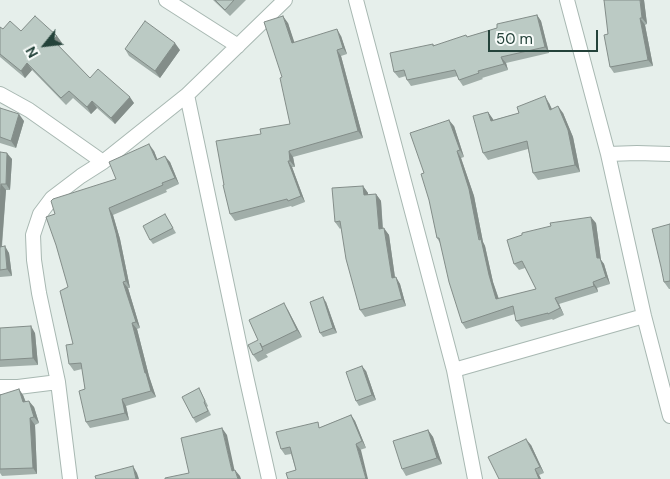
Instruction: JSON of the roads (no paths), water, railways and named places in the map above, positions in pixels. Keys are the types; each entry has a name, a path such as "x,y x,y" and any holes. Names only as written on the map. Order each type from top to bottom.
{"street":[{"path":"166,0 238,46"},
{"path":"70,479 58,382 34,260 33,235 40,214 52,198 103,162 188,95 285,0"},
{"path":"356,0 454,370 475,479"},
{"path":"567,0 608,154 644,316 670,416"},
{"path":"0,94 29,110 103,162"},
{"path":"188,95 269,479"},
{"path":"608,154 637,152 670,154"},
{"path":"454,370 644,316"},
{"path":"0,386 18,387 58,382"}]}
